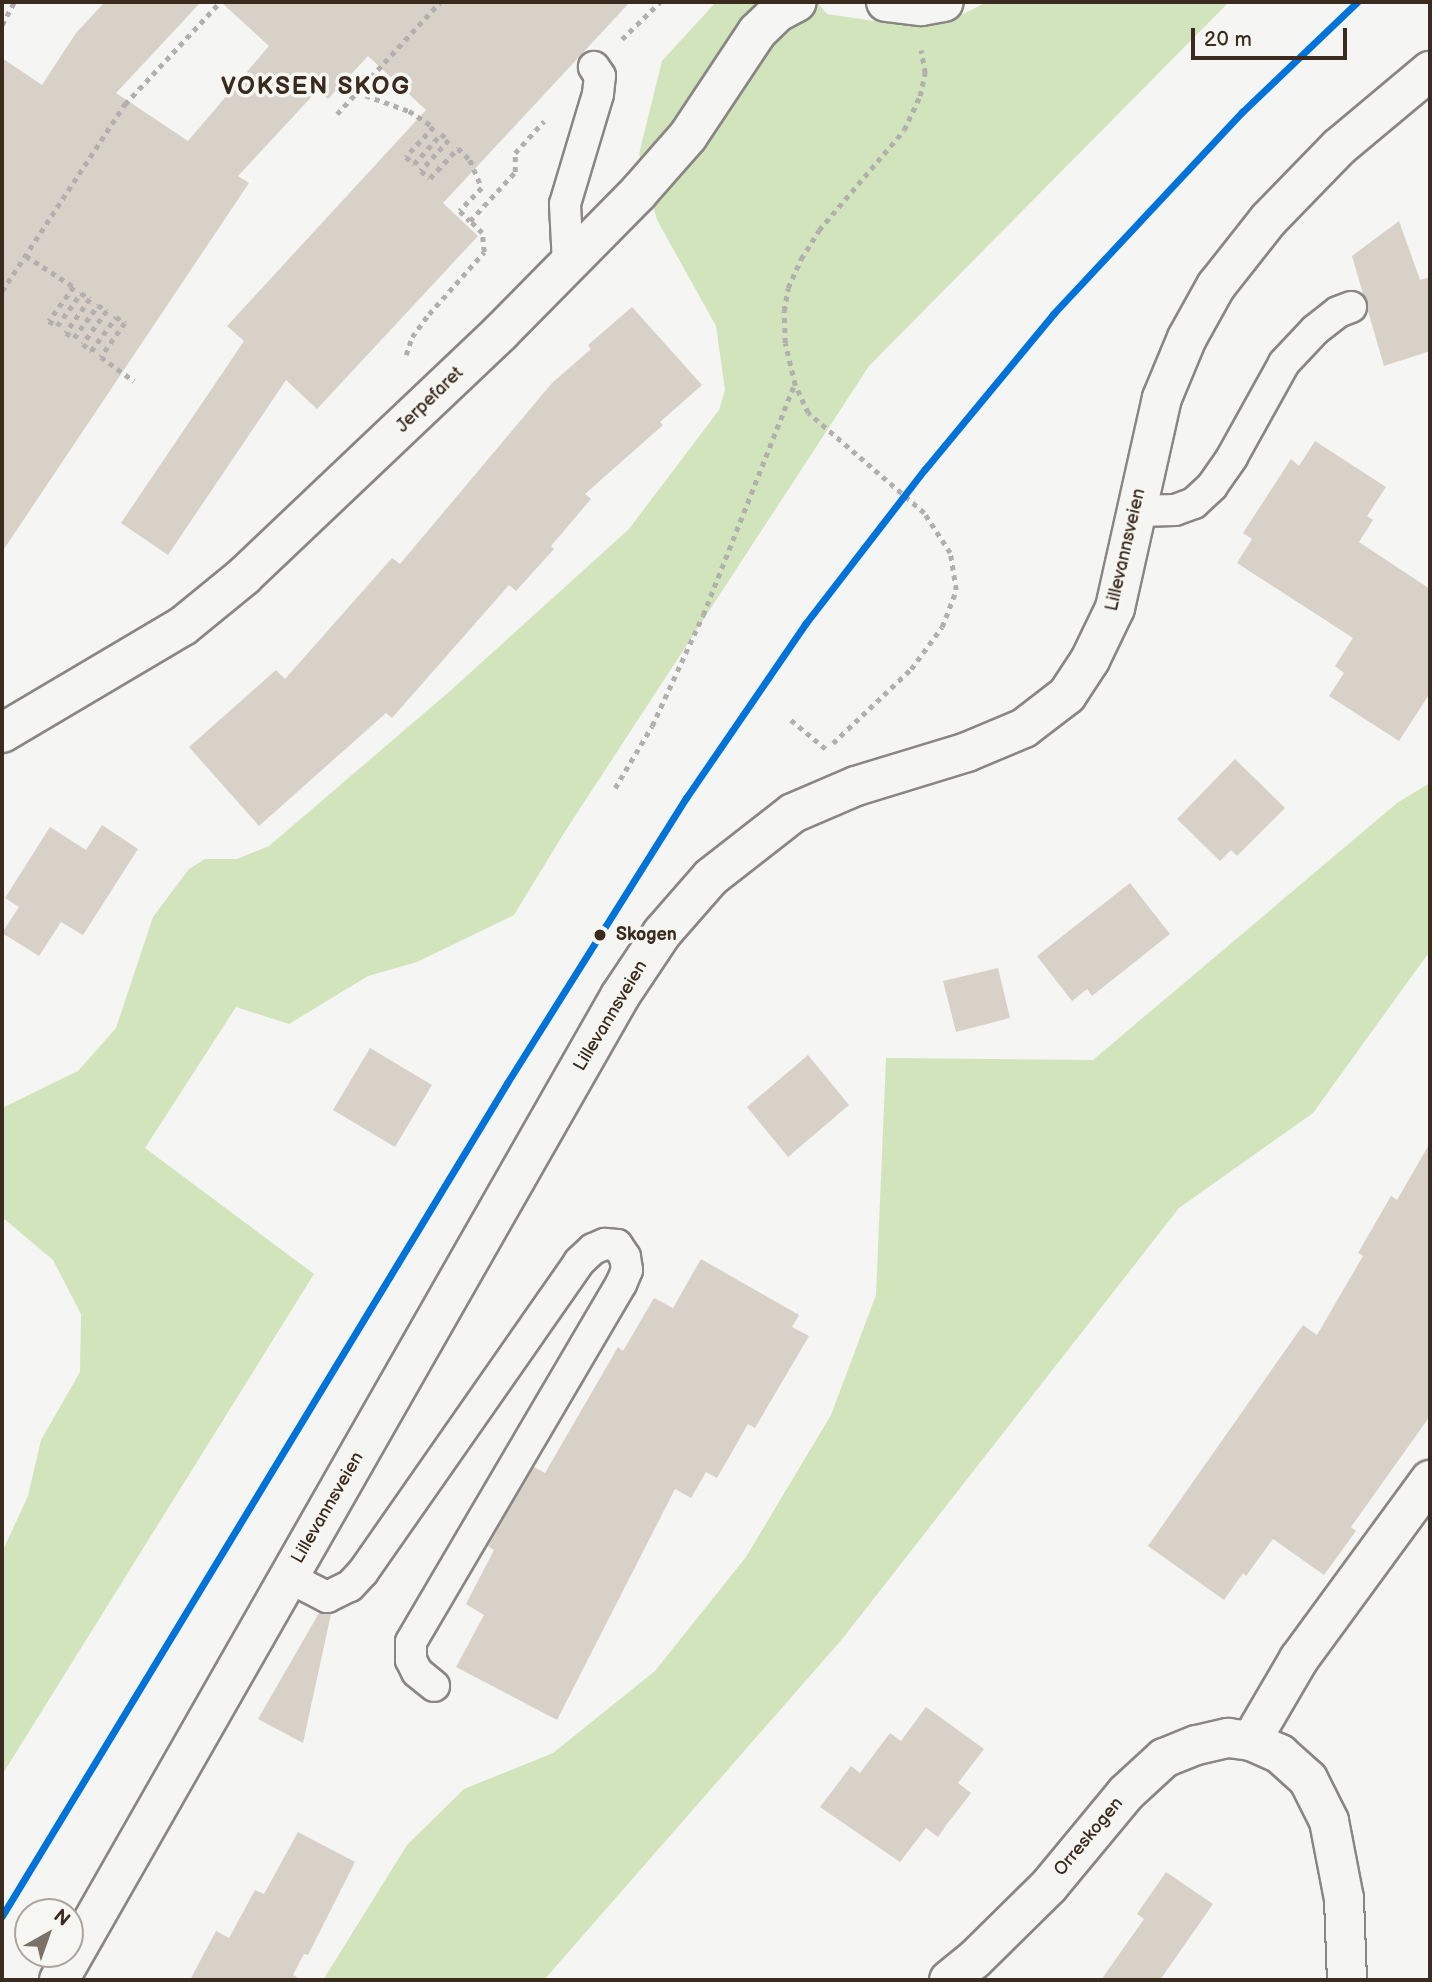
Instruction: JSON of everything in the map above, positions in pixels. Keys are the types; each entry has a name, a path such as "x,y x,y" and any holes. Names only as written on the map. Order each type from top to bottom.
{"street":[{"name":"Jerpefaret","path":"2,733 183,626 244,576 424,406 638,193 688,136 757,32 778,12 797,2"},
{"name":"Lillevannsveien","path":"59,1980 620,996 662,933 712,877 793,813 856,786 967,752 1024,728 1067,695 1090,660 1115,608 1135,511 1163,398 1187,338 1216,286 1269,219 1330,156 1430,71"},
{"path":"1251,1741 1299,1659 1430,1480"},
{"name":"Orreskogen","path":"949,1980 975,1959 1049,1886 1126,1793 1164,1758 1197,1745 1228,1738 1251,1741 1280,1754 1308,1779 1329,1821 1344,1899 1347,1980"}],"lane":[{"path":"568,264 565,204 598,94 600,76 594,67"},
{"path":"1135,511 1175,510 1194,503 1203,495 1232,457 1284,363 1315,330 1338,312 1351,307"},
{"path":"288,1577 327,1597 350,1586 363,1572 579,1262 593,1249 605,1244 617,1245 625,1257 627,1270 621,1284 411,1642 411,1660 417,1672 434,1686"}],"path":[{"path":"2,25 14,2"},
{"path":"2,291 125,104 220,2"},
{"path":"337,114 440,2"},
{"path":"818,756 911,669 942,627 956,590 950,553 924,513 808,414 795,384 785,343 784,312 788,288 801,259 819,230 904,130 920,96 925,73 921,58 917,3"},
{"path":"356,92 409,111 434,127 406,157 414,164 441,134 449,140 421,171 430,178 458,148 470,160 482,188 460,211 482,233 484,253 429,314 412,337 404,359 407,385 424,406"},
{"path":"470,221 505,185"},
{"path":"26,256 74,287 49,321 57,327 81,293 90,299 66,332 74,338 98,305 107,311 83,344 92,351 116,317 125,323 101,357 134,381"},
{"path":"615,788 652,726 704,615 795,384"},
{"path":"791,720 827,749"}],"green space":[{"path":"716,2 817,2 827,14 888,23 963,14 987,2 1229,2 869,366 564,833 514,915 417,962 368,976 289,1024 236,1007 145,1148 314,1274 2,1775 2,1552 28,1496 41,1440 80,1372 81,1314 53,1260 2,1217 2,1108 78,1071 116,1028 153,917 189,869 205,859 237,859 269,846 450,691 629,529 719,410 725,390 716,326 657,220 639,154 662,61"},
{"path":"1430,783 1430,951 1313,1113 1179,1208 843,1638 544,1980 323,1980 407,1845 464,1789 553,1753 655,1671 746,1557 831,1415 876,1295 886,1058 1093,1060 1397,803"}],"building":[{"path":"105,2 201,2 116,93 188,141 269,46 221,2 630,2 443,203 478,236 317,409 286,380 168,555 121,523 244,341 227,326 426,110 368,56 328,99 317,91 238,176 249,183 2,552 2,58 42,85 76,33"},
{"path":"1399,221 1420,280 1430,277 1430,351 1384,366 1352,256"},
{"path":"632,307 702,385 660,422 663,425 585,494 591,499 551,546 554,549 516,591 509,585 392,718 386,713 259,826 189,747 276,670 285,679 392,558 400,564 552,383 591,349 588,345"},
{"path":"1315,441 1386,487 1367,516 1373,520 1359,542 1430,589 1430,693 1399,741 1329,696 1344,673 1335,666 1353,638 1237,563 1252,539 1243,533 1291,459 1299,466"},
{"path":"1235,759 1285,808 1237,856 1231,850 1220,861 1177,819"},
{"path":"102,825 138,849 83,935 61,922 39,956 2,933 19,907 5,898 50,827 86,850"},
{"path":"1130,883 1170,934 1092,996 1087,989 1072,1001 1037,956"},
{"path":"998,968 1010,1018 956,1032 943,981"},
{"path":"370,1048 432,1085 395,1147 333,1110"},
{"path":"808,1055 849,1105 788,1157 747,1107"},
{"path":"1430,1143 1430,1416 1351,1527 1356,1531 1324,1575 1273,1539 1246,1576 1243,1573 1224,1600 1148,1546 1303,1325 1317,1335 1363,1256 1358,1253 1391,1196 1397,1200"},
{"path":"701,1259 799,1315 792,1327 809,1336 755,1428 748,1424 717,1478 706,1472 691,1498 675,1489 557,1720 456,1667 484,1615 466,1604 494,1550 488,1546 534,1467 545,1473 618,1347 623,1351 654,1298 673,1308"},
{"path":"319,1613 331,1614 303,1743 258,1719"},
{"path":"926,1707 984,1749 958,1783 971,1793 938,1837 926,1828 900,1862 820,1807 851,1766 860,1773 890,1733 901,1741"},
{"path":"298,1832 355,1862 308,1955 304,1954 293,1975 302,1980 190,1980 216,1931 229,1938 255,1890 264,1894"},
{"path":"1166,1872 1213,1904 1160,1980 1101,1980 1144,1919 1137,1914"}],"transit line":[{"path":"2,1916 507,1083 686,798 805,624 925,469 1053,314 1242,112 1357,2"}],"place":[{"name":"Skogen","path":"600,935"}],"district":[{"name":"VOKSEN SKOG","path":"316,87"}]}
